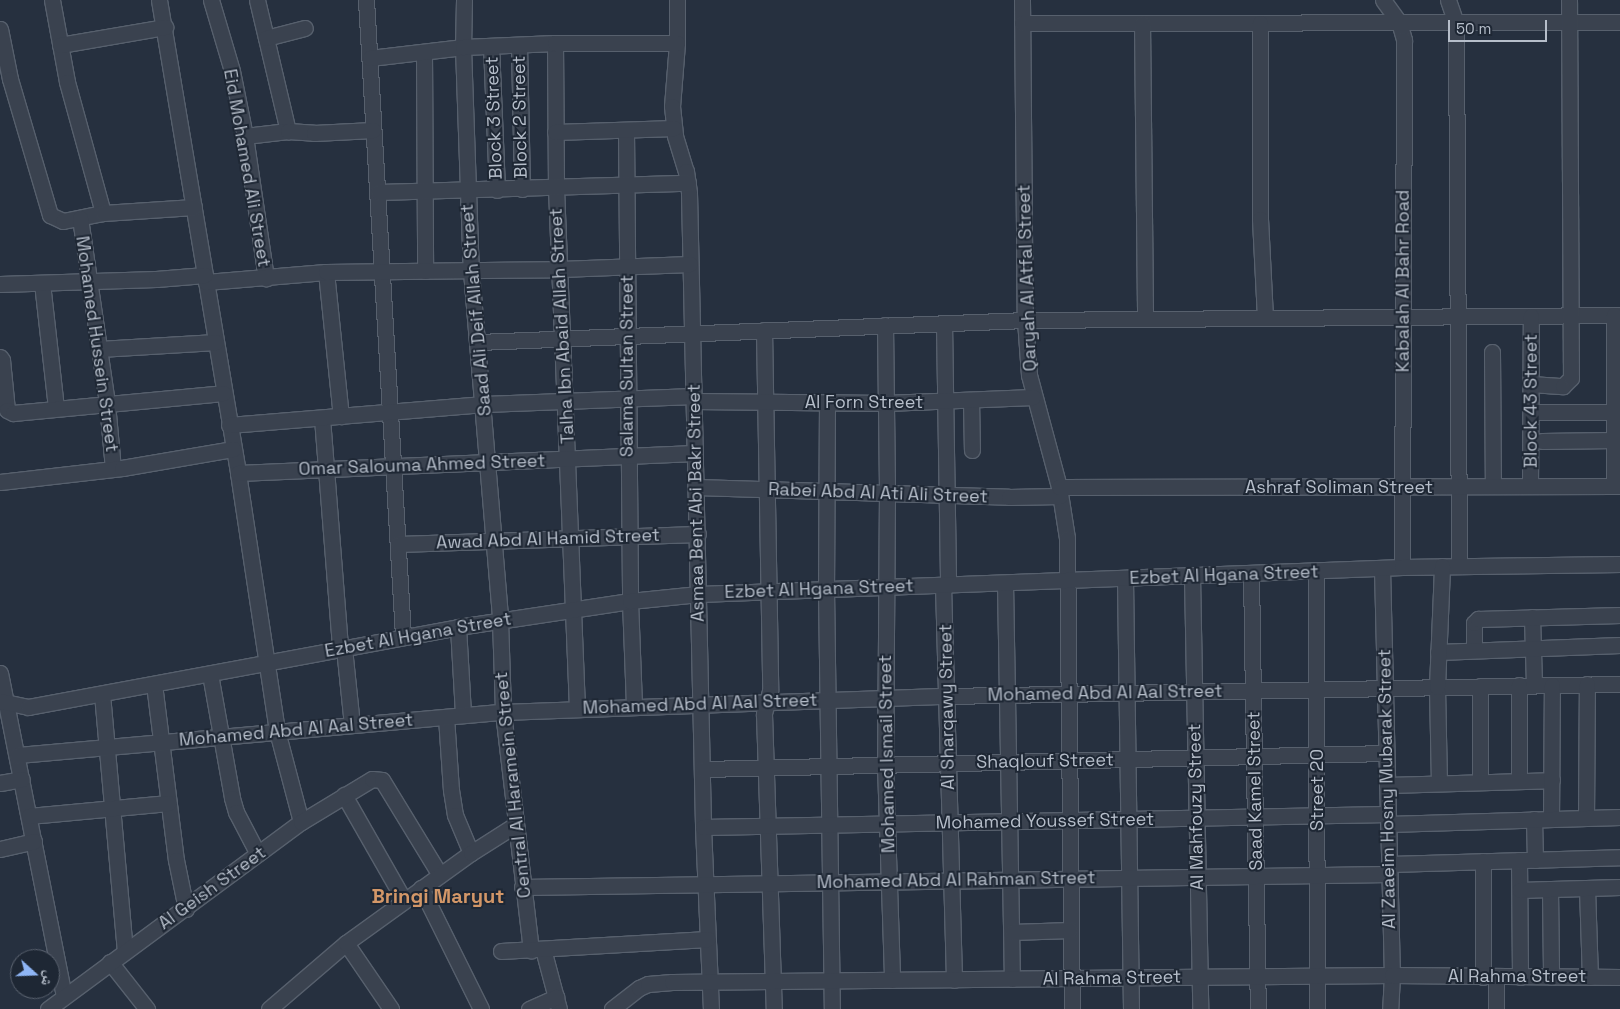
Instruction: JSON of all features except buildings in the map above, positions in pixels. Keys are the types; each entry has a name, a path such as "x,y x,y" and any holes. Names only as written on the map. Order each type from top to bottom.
{"street":[{"path":"52,0 77,122 103,213"},
{"path":"159,0 238,474 268,662 277,732 301,822"},
{"name":"Eid Mohamed Ali Street","path":"211,0 232,71 245,136 266,278"},
{"path":"257,0 288,131"},
{"path":"366,0 403,636"},
{"name":"Saad Ali Deif Allah Street","path":"464,0 466,190 500,620"},
{"name":"Asmaa Bent Abi Bakr Street","path":"677,0 678,43 672,95 674,128 688,183 698,534 703,769 702,827 711,1009"},
{"name":"Qaryah Al Atfal Street","path":"1022,0 1025,320 1033,397 1060,492 1067,538 1068,820 1072,1009"},
{"name":"Kabalah Al Bahr Road","path":"1383,0 1399,22 1404,40 1402,567"},
{"path":"1448,0 1456,23 1459,566"},
{"path":"1531,384 1563,386 1570,381 1572,315 1569,0"},
{"path":"1022,23 1620,22"},
{"path":"1142,23 1145,319"},
{"path":"1260,23 1260,219 1265,318"},
{"path":"60,45 165,27"},
{"path":"266,38 304,28"},
{"path":"0,29 10,78 50,215 63,221 103,213 194,207"},
{"path":"370,58 463,47 555,43 678,43"},
{"name":"Talha Ibn Abaid Allah Street","path":"555,43 556,188 577,709"},
{"name":"Block 2 Street","path":"519,45 522,189"},
{"name":"Block 3 Street","path":"491,46 497,190"},
{"path":"424,52 423,191 425,271"},
{"path":"555,132 674,128"},
{"path":"245,136 288,131 314,133 373,130"},
{"name":"Salama Sultan Street","path":"626,131 629,536 634,706"},
{"path":"378,192 688,183"},
{"name":"Mohamed Hussein Street","path":"80,218 107,403 113,469"},
{"path":"0,284 266,278 326,272 383,270 471,271 690,264"},
{"path":"326,272 340,416"},
{"path":"42,283 56,407"},
{"path":"478,342 563,337 1025,320 1617,315 1614,412 1617,486"},
{"name":"Block 43 Street","path":"1530,486 1531,316"},
{"name":"Al Sharqawy Street","path":"944,323 948,494 946,696 954,980"},
{"name":"Mohamed Ismail Street","path":"885,325 887,492 885,765 892,980"},
{"path":"764,330 770,591 770,690 764,714 774,1009"},
{"path":"99,349 216,342"},
{"path":"1492,352 1493,486"},
{"path":"0,357 2,360 7,410 13,412 223,393"},
{"name":"Al Forn Street","path":"229,425 322,418 390,410 566,400 694,398 765,402 886,403 1033,397"},
{"path":"971,400 972,450"},
{"path":"827,402 826,589 832,1009"},
{"path":"1531,412 1614,412"},
{"path":"322,418 324,468 342,648 352,724"},
{"path":"1542,441 1614,440"},
{"path":"0,482 113,469 233,449"},
{"name":"Omar Salouma Ahmed Street","path":"238,474 324,468 695,453"},
{"name":"Ashraf Soliman Street","path":"1060,492 1459,486 1617,486"},
{"name":"Rabei Abd Al Ati Ali Street","path":"696,487 948,494 1060,492"},
{"name":"Awad Abd Al Hamid Street","path":"398,544 698,534"},
{"name":"Ezbet Al Hgana Street","path":"28,707 403,636 573,609 699,594 1067,582 1402,567 1620,564"},
{"path":"1439,783 1437,687 1442,566"},
{"name":"Al Zaaeim Hosny Mubarak Street","path":"1382,568 1392,975 1390,1009"},
{"name":"Street 20","path":"1316,571 1317,1009"},
{"name":"Saad Kamel Street","path":"1251,573 1258,1009"},
{"name":"Al Mahfouzy Street","path":"1192,576 1200,1009"},
{"path":"1126,579 1131,1009"},
{"path":"1005,583 1012,979"},
{"path":"1474,650 1474,623 1478,618 1620,614"},
{"path":"1519,781 1526,685 1533,648 1532,617"},
{"name":"Central Al Haramein Street","path":"500,620 503,712 522,887 537,949 557,1003"},
{"path":"458,627 463,715"},
{"path":"1438,652 1620,645"},
{"path":"0,673 6,725 17,755 64,996"},
{"path":"210,674 220,736 236,812 258,854"},
{"path":"154,684 176,860 186,909"},
{"path":"1586,684 1586,818"},
{"name":"Mohamed Abd Al Aal Street","path":"17,755 463,715 634,706 946,696 1620,684"},
{"path":"1552,685 1552,819"},
{"path":"1480,686 1480,782"},
{"path":"102,694 125,951"},
{"path":"2,700 28,707 20,719 6,725"},
{"path":"446,717 451,790 456,815 471,853"},
{"name":"Shaqlouf Street","path":"703,769 1386,754"},
{"path":"0,783 22,779"},
{"name":"Al Geish Street","path":"48,1009 125,951 186,909 301,822 372,779 382,780 440,875"},
{"path":"1387,785 1552,780"},
{"path":"344,795 404,900"},
{"path":"29,816 168,802"},
{"name":"Mohamed Youssef Street","path":"702,827 1317,816 1388,819 1620,817"},
{"path":"1534,819 1535,860"},
{"path":"270,1009 346,943 404,900 514,825"},
{"path":"0,849 34,841"},
{"name":"Mohamed Abd Al Rahman Street","path":"522,887 1317,875 1483,861 1620,857"},
{"path":"1519,860 1520,977"},
{"path":"1483,861 1490,976 1496,1009"},
{"path":"1520,890 1620,887"},
{"path":"422,888 482,1009"},
{"path":"1587,888 1590,977"},
{"path":"1550,889 1551,977"},
{"path":"1012,932 1070,930"},
{"path":"501,951 708,940"},
{"path":"346,943 391,1009"},
{"path":"110,962 147,1009"},
{"name":"Al Rahma Street","path":"612,1009 638,988 648,984 710,982 1392,975 1620,977"},
{"path":"529,1009 557,1003"}],"district":[{"name":"Bringi Maryut","path":"438,896"}]}
